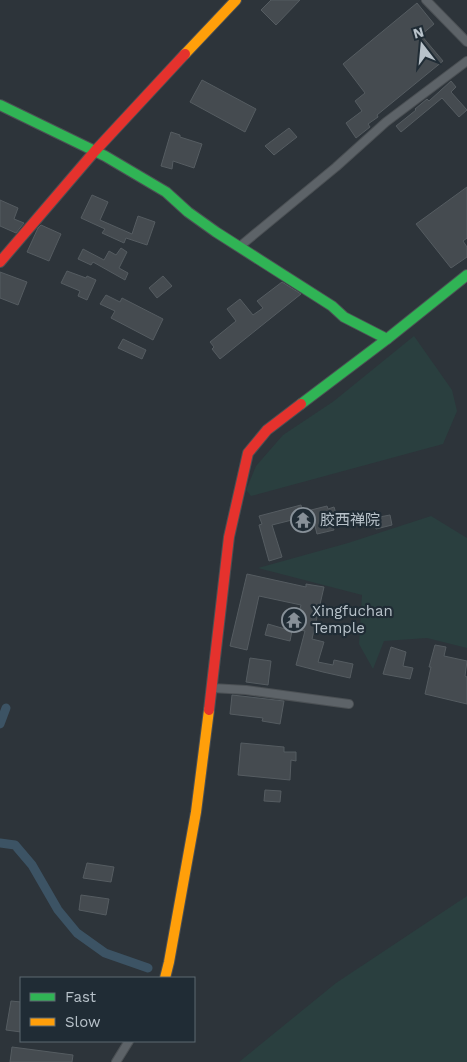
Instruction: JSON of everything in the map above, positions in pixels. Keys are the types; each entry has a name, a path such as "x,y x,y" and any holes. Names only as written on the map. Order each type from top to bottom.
{"street":[{"path":"0,262 95,151 236,0"},
{"path":"426,0 467,42"},
{"path":"239,247 336,167 386,122 467,61"},
{"path":"0,105 95,151 166,192 188,212 332,306 344,317 387,338"},
{"path":"165,977 196,812 212,688 228,537 248,453 267,430 467,275"},
{"path":"212,688 246,690 349,704"},
{"path":"116,1062 128,1042"}],"green space":[{"path":"414,336 452,390 457,411 443,444 251,496 246,490 256,466 283,435 334,401"},
{"path":"431,516 467,538 467,648 427,638 384,641 373,669 359,644 362,595 258,568 348,543"},
{"path":"467,896 467,1062 239,1062 336,983"}],"building":[{"path":"271,0 300,0 276,25 261,10"},
{"path":"417,3 434,24 421,35 443,61 377,115 378,117 368,124 370,127 356,138 346,123 362,111 355,101 365,93 343,64"},
{"path":"202,80 256,109 245,132 190,102"},
{"path":"451,81 456,87 451,92 467,110 459,117 442,98 401,132 396,126 427,99 429,101"},
{"path":"289,128 297,137 274,155 265,146"},
{"path":"171,132 202,144 194,168 173,161 172,169 161,166"},
{"path":"467,187 467,238 463,241 467,247 467,257 451,268 416,224"},
{"path":"92,195 108,202 100,220 132,234 138,216 155,222 147,245 126,238 124,243 102,233 105,229 81,218"},
{"path":"0,200 18,208 14,219 24,223 16,233 0,226"},
{"path":"41,225 61,234 49,261 27,252"},
{"path":"121,248 127,252 119,268 128,273 125,280 93,262 91,265 78,259 83,249 104,260 109,251 116,255"},
{"path":"67,271 96,280 87,300 78,296 80,291 61,283"},
{"path":"0,272 27,282 18,305 0,298"},
{"path":"163,276 172,286 157,298 149,288"},
{"path":"282,282 301,294 220,359 212,349 214,347 210,342 236,321 227,309 240,299 253,315 263,308 257,301"},
{"path":"106,295 120,302 122,298 163,319 153,340 111,318 115,311 100,304"},
{"path":"123,339 146,350 142,359 118,348"},
{"path":"301,505 304,517 272,525 282,557 269,561 259,525 262,524 259,516"},
{"path":"327,506 328,509 334,507 338,520 331,521 334,530 317,534 311,510"},
{"path":"390,515 392,525 376,529 374,518"},
{"path":"247,574 306,587 306,584 324,587 312,639 324,642 318,662 333,665 334,660 353,664 350,678 296,665 305,631 295,629 301,605 259,596 247,650 230,646"},
{"path":"268,624 292,631 290,641 265,635"},
{"path":"435,645 446,647 444,656 467,661 465,676 467,677 467,704 425,694"},
{"path":"391,647 406,652 403,666 413,668 410,679 383,674"},
{"path":"250,658 271,661 268,685 246,682"},
{"path":"232,695 284,701 280,724 262,721 263,718 230,714"},
{"path":"241,743 284,747 284,752 296,752 296,761 291,760 290,780 238,775"},
{"path":"265,790 281,791 280,802 264,801"},
{"path":"87,863 114,867 111,882 83,878"},
{"path":"81,895 109,899 106,915 79,910"},
{"path":"11,1001 20,1002 20,1032 6,1030"},
{"path":"12,1047 73,1055 72,1062 10,1062"}],"waterway":[{"path":"0,724 6,708"},
{"path":"0,843 15,845 32,865 58,910 77,933 105,953 148,968"}],"traffic: fast":[{"path":"0,105 105,156 166,192 188,212 216,232 332,306 344,317 387,339"},
{"path":"301,404 467,275"}],"traffic: slow":[{"path":"185,54 236,0"},
{"path":"165,977 196,812 209,710"}],"traffic: jam":[{"path":"0,262 95,151 185,54"},
{"path":"209,710 229,537 248,453 267,430 301,404"}],"place":[{"name":"胶西禅院","path":"303,520"},
{"name":"Xingfuchan Temple","path":"294,620"}]}
